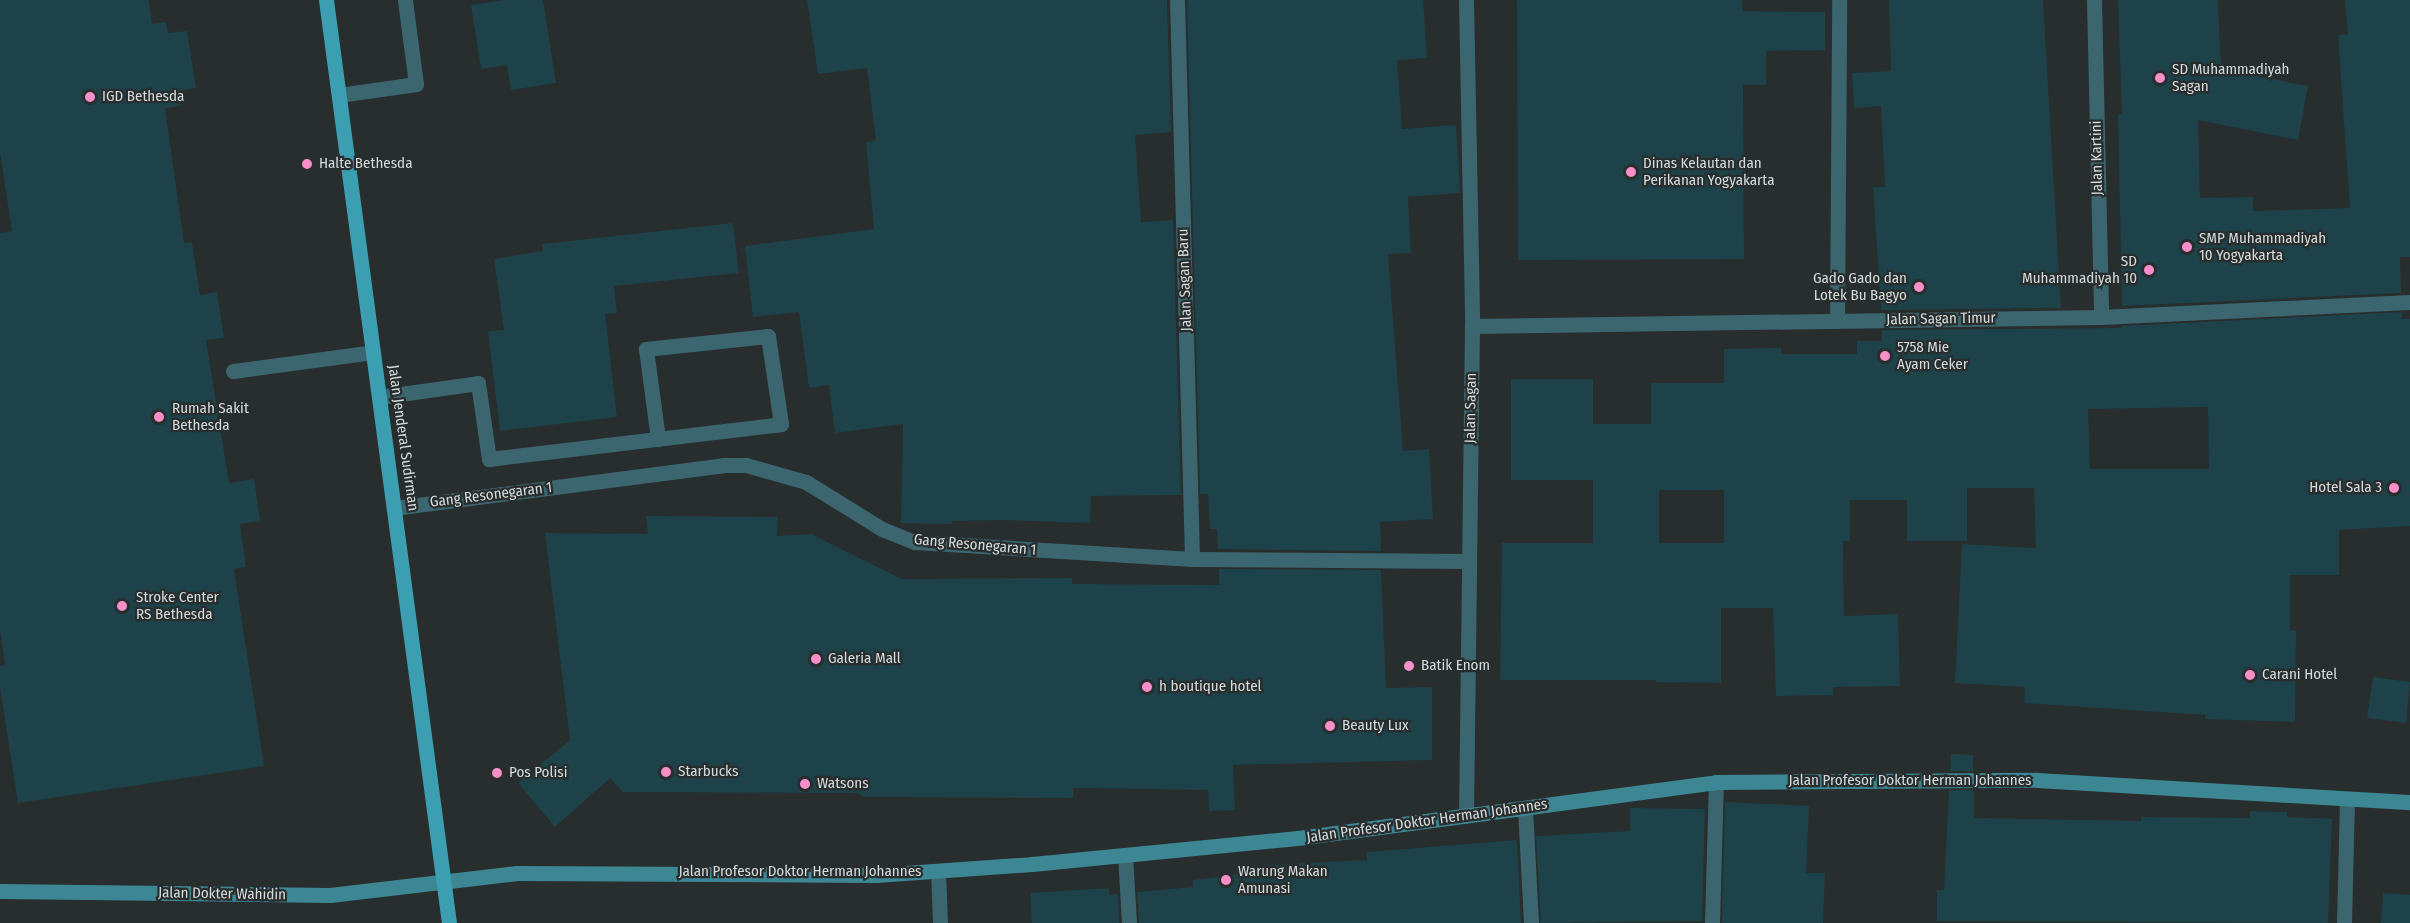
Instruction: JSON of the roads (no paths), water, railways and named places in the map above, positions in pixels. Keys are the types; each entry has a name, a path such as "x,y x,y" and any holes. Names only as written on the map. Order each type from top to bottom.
{"main road":[{"name":"Jalan Jenderal Sudirman","path":"326,0 449,923"},
{"name":"Jalan Profesor Doktor Herman Johannes","path":"444,881 516,873 820,875 938,871 1305,837 1716,782 2037,780 2410,802"},
{"name":"Jalan Dokter Wahidin","path":"0,891 330,895 444,881"}],"street":[{"path":"339,95 416,84 405,0"},
{"name":"Jalan Sagan Baru","path":"1177,0 1192,559"},
{"name":"Jalan Sagan","path":"1466,0 1472,326 1466,816"},
{"path":"1837,321 1839,0"},
{"name":"Jalan Kartini","path":"2094,0 2101,317"},
{"name":"Jalan Sagan Timur","path":"1472,326 2101,317 2410,302"},
{"path":"379,397 478,383 489,459 658,439 781,424 768,336 646,349 658,439"},
{"path":"233,371 373,352"},
{"name":"Gang Resonegaran 1","path":"394,508 723,465 746,465 807,482 882,529 915,542 1192,559 1468,561"},
{"path":"1712,923 1716,782"},
{"path":"2344,923 2347,799"},
{"path":"1525,808 1531,923"},
{"path":"1125,855 1129,923"},
{"path":"938,871 940,923"}],"place":[{"name":"SD Muhammadiyah Sagan","path":"2160,78"},
{"name":"IGD Bethesda","path":"90,97"},
{"name":"Halte Bethesda","path":"307,164"},
{"name":"Dinas Kelautan dan Perikanan Yogyakarta","path":"1631,172"},
{"name":"SMP Muhammadiyah 10 Yogyakarta","path":"2187,247"},
{"name":"SD Muhammadiyah 10","path":"2149,270"},
{"name":"Gado Gado dan Lotek Bu Bagyo","path":"1919,287"},
{"name":"5758 Mie Ayam Ceker","path":"1885,356"},
{"name":"Rumah Sakit Bethesda","path":"159,417"},
{"name":"Hotel Sala 3","path":"2394,488"},
{"name":"Stroke Center RS Bethesda","path":"122,606"},
{"name":"Galeria Mall","path":"816,659"},
{"name":"Batik Enom","path":"1409,666"},
{"name":"Carani Hotel","path":"2250,675"},
{"name":"h boutique hotel","path":"1147,687"},
{"name":"Beauty Lux","path":"1330,726"},
{"name":"Starbucks","path":"666,772"},
{"name":"Pos Polisi","path":"497,773"},
{"name":"Watsons","path":"805,784"},
{"name":"Warung Makan Amunasi","path":"1226,880"}]}
